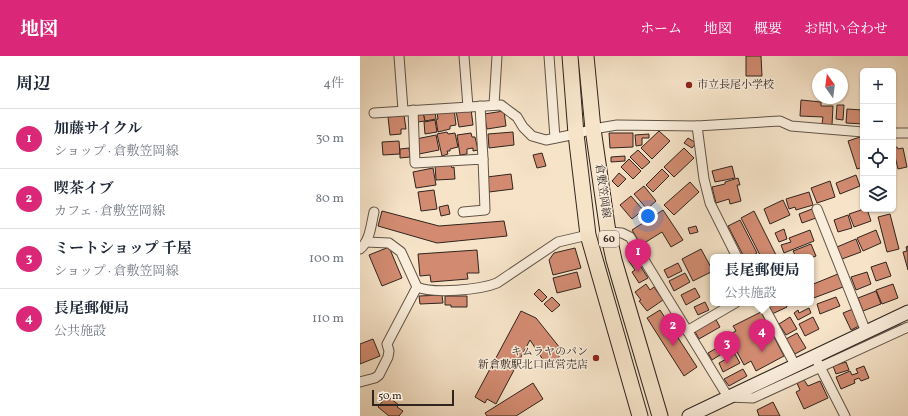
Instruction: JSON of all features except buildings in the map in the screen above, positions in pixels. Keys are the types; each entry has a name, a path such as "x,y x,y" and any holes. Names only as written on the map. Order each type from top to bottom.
{"main road":[{"name":"倉敷笠岡線","path":"570,56 576,134 588,235 640,416"},
{"name":"倉敷笠岡線","path":"586,56 593,129 608,232 614,260 660,416"}],"street":[{"path":"399,56 403,110"},
{"path":"464,56 468,107"},
{"path":"494,105 497,56"},
{"path":"550,56 555,138"},
{"path":"374,113 501,105 509,109 532,136 546,140 617,125 697,126 780,121 791,126 860,132"},
{"path":"463,212 485,210 480,106"},
{"path":"413,110 415,163 483,159"},
{"path":"697,126 704,180 710,203 736,254"},
{"path":"896,133 908,133"},
{"path":"817,209 866,332"},
{"path":"374,212 363,245 389,243 401,252 417,287 424,290 465,290 488,286 496,283 558,242 588,235"},
{"path":"608,232 622,233 630,237 728,397"},
{"path":"360,382 375,378 379,375 388,356 389,351 387,344 417,287"},
{"path":"687,331 730,306"},
{"path":"764,306 794,365"},
{"path":"728,397 753,398 818,362 866,332 908,312"},
{"path":"689,416 794,365 818,362 908,328"},
{"path":"818,362 845,416"}],"waterway":[{"path":"819,363 900,325"}],"place":[{"name":"市立長尾小学校","path":"689,85"},
{"name":"加藤サイクル","path":"638,272"},
{"name":"喫茶イブ","path":"673,346"},
{"name":"長尾郵便局","path":"762,352"},
{"name":"キムラヤのパン 新倉敷駅北口直営売店","path":"596,358"},
{"name":"ミートショップ 千屋","path":"727,364"}]}
